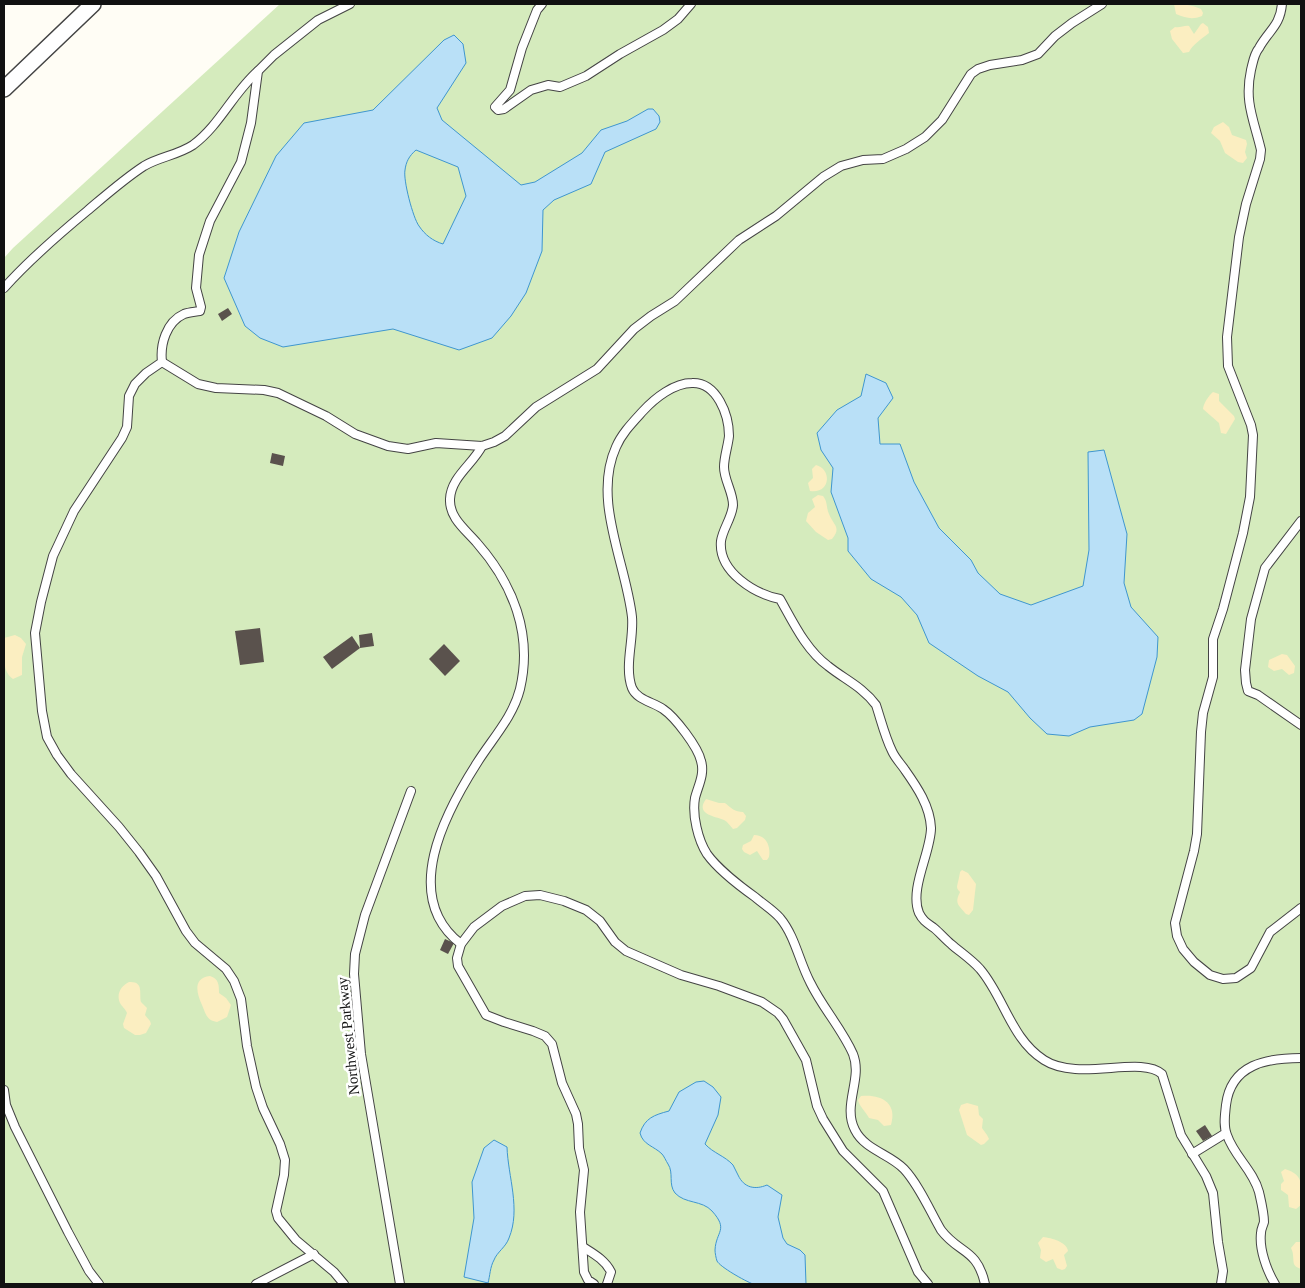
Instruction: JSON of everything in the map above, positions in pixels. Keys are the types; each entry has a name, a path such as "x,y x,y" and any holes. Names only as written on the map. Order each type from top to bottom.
{"street":[{"path":"4,89 93,4"}],"lane":[{"path":"4,288 37,253 122,181 157,159 179,152 192,145 214,124 241,88 274,55 318,20 342,6 350,4"},
{"path":"542,4 537,10 522,48 510,90 495,107 498,110 504,109 531,90 548,85 560,87 586,76 663,30 678,19 691,4"},
{"path":"162,362 198,384 216,388 264,390 278,393 309,407 355,434 388,446 408,449 436,443 482,446 494,442 505,436 536,407 597,369 634,329 675,301 739,240 776,216 823,177 840,166 863,160 883,159 906,149 926,137 942,120 971,74 978,68 1022,60 1038,54 1055,36 1102,4"},
{"path":"1282,4 1281,15 1276,25 1258,48 1249,78 1248,99 1261,150 1239,237 1228,337 1228,366 1251,425 1253,435 1250,497 1244,533 1213,639 1213,677 1203,713 1201,732 1197,834 1174,923 1183,949 1194,962 1210,975 1223,979 1236,978 1251,968 1270,932 1301,908"},
{"path":"162,362 163,341 169,328 186,312 200,311 201,306 196,288 198,255 210,221 241,162 251,123 258,71"},
{"path":"162,362 146,373 135,384 129,396 127,428 74,511 53,556 35,633 42,711 47,737 56,755 71,774 139,852 156,876 186,931 195,943 226,969 234,981 241,999 247,1046 256,1087 285,1160 284,1175 276,1211 278,1218 296,1240 334,1272 344,1284"},
{"path":"985,1284 978,1265 972,1256 947,1239 904,1169 865,1143 856,1132 850,1108 856,1067 852,1054 811,985 791,936 780,918 748,892 708,854 700,839 694,801 701,780 702,762 694,746 664,709 646,701 635,693 631,685 629,668 632,622 627,584 610,518 608,483 611,462 617,444 638,417 664,393 678,386 691,382 702,384 715,393 722,405 729,432 724,468 733,497 733,512 721,541 722,553 729,568 752,590 780,600 813,652 826,665 860,688 876,705 893,753 917,787 926,805 931,826 930,844 922,867 917,896 918,911 925,923 934,928 980,969 1022,1039 1033,1052 1047,1062 1064,1068 1080,1070 1140,1066 1158,1070 1162,1074 1181,1134 1214,1193 1218,1242 1223,1271 1221,1284"},
{"path":"461,944 446,928 430,895 430,873 434,852 447,816 462,787 512,711 520,691 524,669 525,643 510,593 478,544 451,512 452,488 456,480 477,456 482,446"},
{"path":"1301,521 1265,568 1251,619 1245,670 1248,691 1258,694 1301,725"},
{"name":"Northwest Parkway","path":"400,1284 361,1054 354,974 356,954 365,915 411,791"},
{"path":"594,1284 588,1280 584,1272 580,1212 584,1170 579,1148 578,1124 576,1114 562,1083 552,1044 545,1036 486,1014 458,966 456,958 461,944 474,926 502,906 525,896 540,896 564,901 586,910 600,921 615,942 626,951 681,975 719,986 753,999 778,1013 806,1060 823,1119 843,1151 883,1191 918,1272 928,1284"},
{"path":"1275,1284 1268,1270 1264,1255 1261,1234 1264,1221 1258,1189 1252,1175 1231,1144 1226,1133 1224,1117 1227,1096 1233,1082 1242,1072 1254,1065 1270,1060 1301,1058"},
{"path":"4,1090 6,1105 15,1127 68,1232 89,1271 99,1284"},
{"path":"1192,1154 1226,1133"},
{"path":"583,1247 602,1259 608,1266 611,1272 607,1284"},
{"path":"256,1284 314,1254"}],"green space":[{"path":"280,4 1301,4 1301,1284 4,1284 4,258"}],"sand":[{"path":"1174,4 1188,5 1201,9 1202,16 1189,18 1176,14"},
{"path":"1203,23 1208,27 1209,33 1195,44 1189,52 1183,53 1172,39 1170,31 1175,27 1189,26 1194,34"},
{"path":"1223,122 1229,127 1232,135 1246,140 1245,152 1247,158 1243,163 1238,162 1225,153 1220,141 1211,133 1214,127"},
{"path":"1213,392 1219,394 1219,401 1235,419 1226,434 1221,433 1219,423 1203,409 1206,400"},
{"path":"816,465 825,471 827,481 822,489 810,491 808,483 813,478 812,469"},
{"path":"818,495 825,498 828,512 836,526 836,532 832,539 828,540 816,532 806,521 808,513 815,507 812,499"},
{"path":"15,635 26,644 22,657 22,675 13,679 5,666 4,638"},
{"path":"1282,654 1287,655 1295,666 1294,673 1289,675 1282,669 1274,671 1268,667 1269,660"},
{"path":"706,799 725,803 735,810 743,812 746,816 745,820 737,828 733,829 725,821 711,816 704,811 703,804"},
{"path":"754,835 762,837 767,842 769,857 767,860 763,860 757,851 750,855 742,849 743,845 751,841"},
{"path":"962,870 968,873 976,884 973,910 969,915 966,914 957,902 960,892 957,887"},
{"path":"210,976 217,981 219,993 231,1005 227,1017 217,1022 207,1016 200,1001 197,987 200,980"},
{"path":"129,982 137,983 139,986 141,1002 147,1008 145,1015 151,1024 146,1033 140,1035 135,1035 124,1028 123,1024 127,1013 120,1003 119,993"},
{"path":"861,1096 875,1096 886,1101 892,1110 891,1125 884,1126 878,1120 869,1118 858,1100"},
{"path":"967,1103 978,1106 979,1115 983,1119 982,1128 989,1139 984,1144 981,1145 967,1135 959,1110 961,1105"},
{"path":"1285,1169 1296,1174 1299,1178 1301,1205 1296,1209 1289,1207 1288,1195 1281,1190 1281,1184 1284,1181 1281,1172"},
{"path":"1043,1237 1051,1238 1065,1245 1068,1251 1064,1255 1067,1266 1065,1269 1057,1268 1053,1259 1046,1262 1040,1258 1041,1250 1038,1243"},
{"path":"1296,1242 1301,1242 1301,1269 1295,1265 1291,1248"}],"water":[{"path":"454,35 463,44 466,63 437,108 442,120 521,185 535,182 582,153 601,130 627,121 648,109 653,109 659,116 660,122 656,129 605,152 591,184 554,200 543,210 542,251 526,293 511,316 492,338 459,350 393,329 283,347 260,338 245,326 224,278 239,232 276,156 304,123 373,110 444,40","holes":["416,150 458,167 466,196 443,244 427,235 417,222 407,190 405,167"]},
{"path":"866,374 886,383 893,398 878,418 880,444 900,444 914,482 939,528 971,560 978,573 1000,594 1031,605 1083,586 1089,550 1088,452 1104,450 1127,534 1124,583 1131,607 1158,637 1157,657 1142,714 1134,720 1090,727 1069,736 1047,734 1030,718 1008,692 978,676 929,643 917,615 901,597 871,579 848,551 848,538 831,492 833,468 821,450 817,433 837,410 861,396"},
{"path":"704,1081 713,1087 721,1097 718,1115 705,1144 733,1165 743,1183 750,1187 767,1185 782,1195 778,1217 783,1238 787,1244 800,1250 805,1255 806,1284 757,1285 733,1274 719,1264 715,1251 721,1227 717,1217 703,1205 684,1199 675,1193 672,1186 670,1167 664,1156 641,1137 640,1133 647,1121 669,1111 679,1092 696,1082"},
{"path":"494,1140 507,1147 514,1216 509,1238 495,1257 488,1283 464,1277 474,1218 472,1182 484,1148"}],"building":[{"path":"228,308 232,314 222,321 218,314"},
{"path":"272,453 285,456 283,466 270,463"},
{"path":"260,628 264,662 240,665 235,631"},
{"path":"372,633 374,646 360,648 359,635"},
{"path":"352,636 360,648 332,669 323,657"},
{"path":"444,644 460,661 445,676 429,659"},
{"path":"445,939 454,943 448,954 440,950"},
{"path":"1205,1125 1212,1136 1203,1141 1196,1131"}]}
